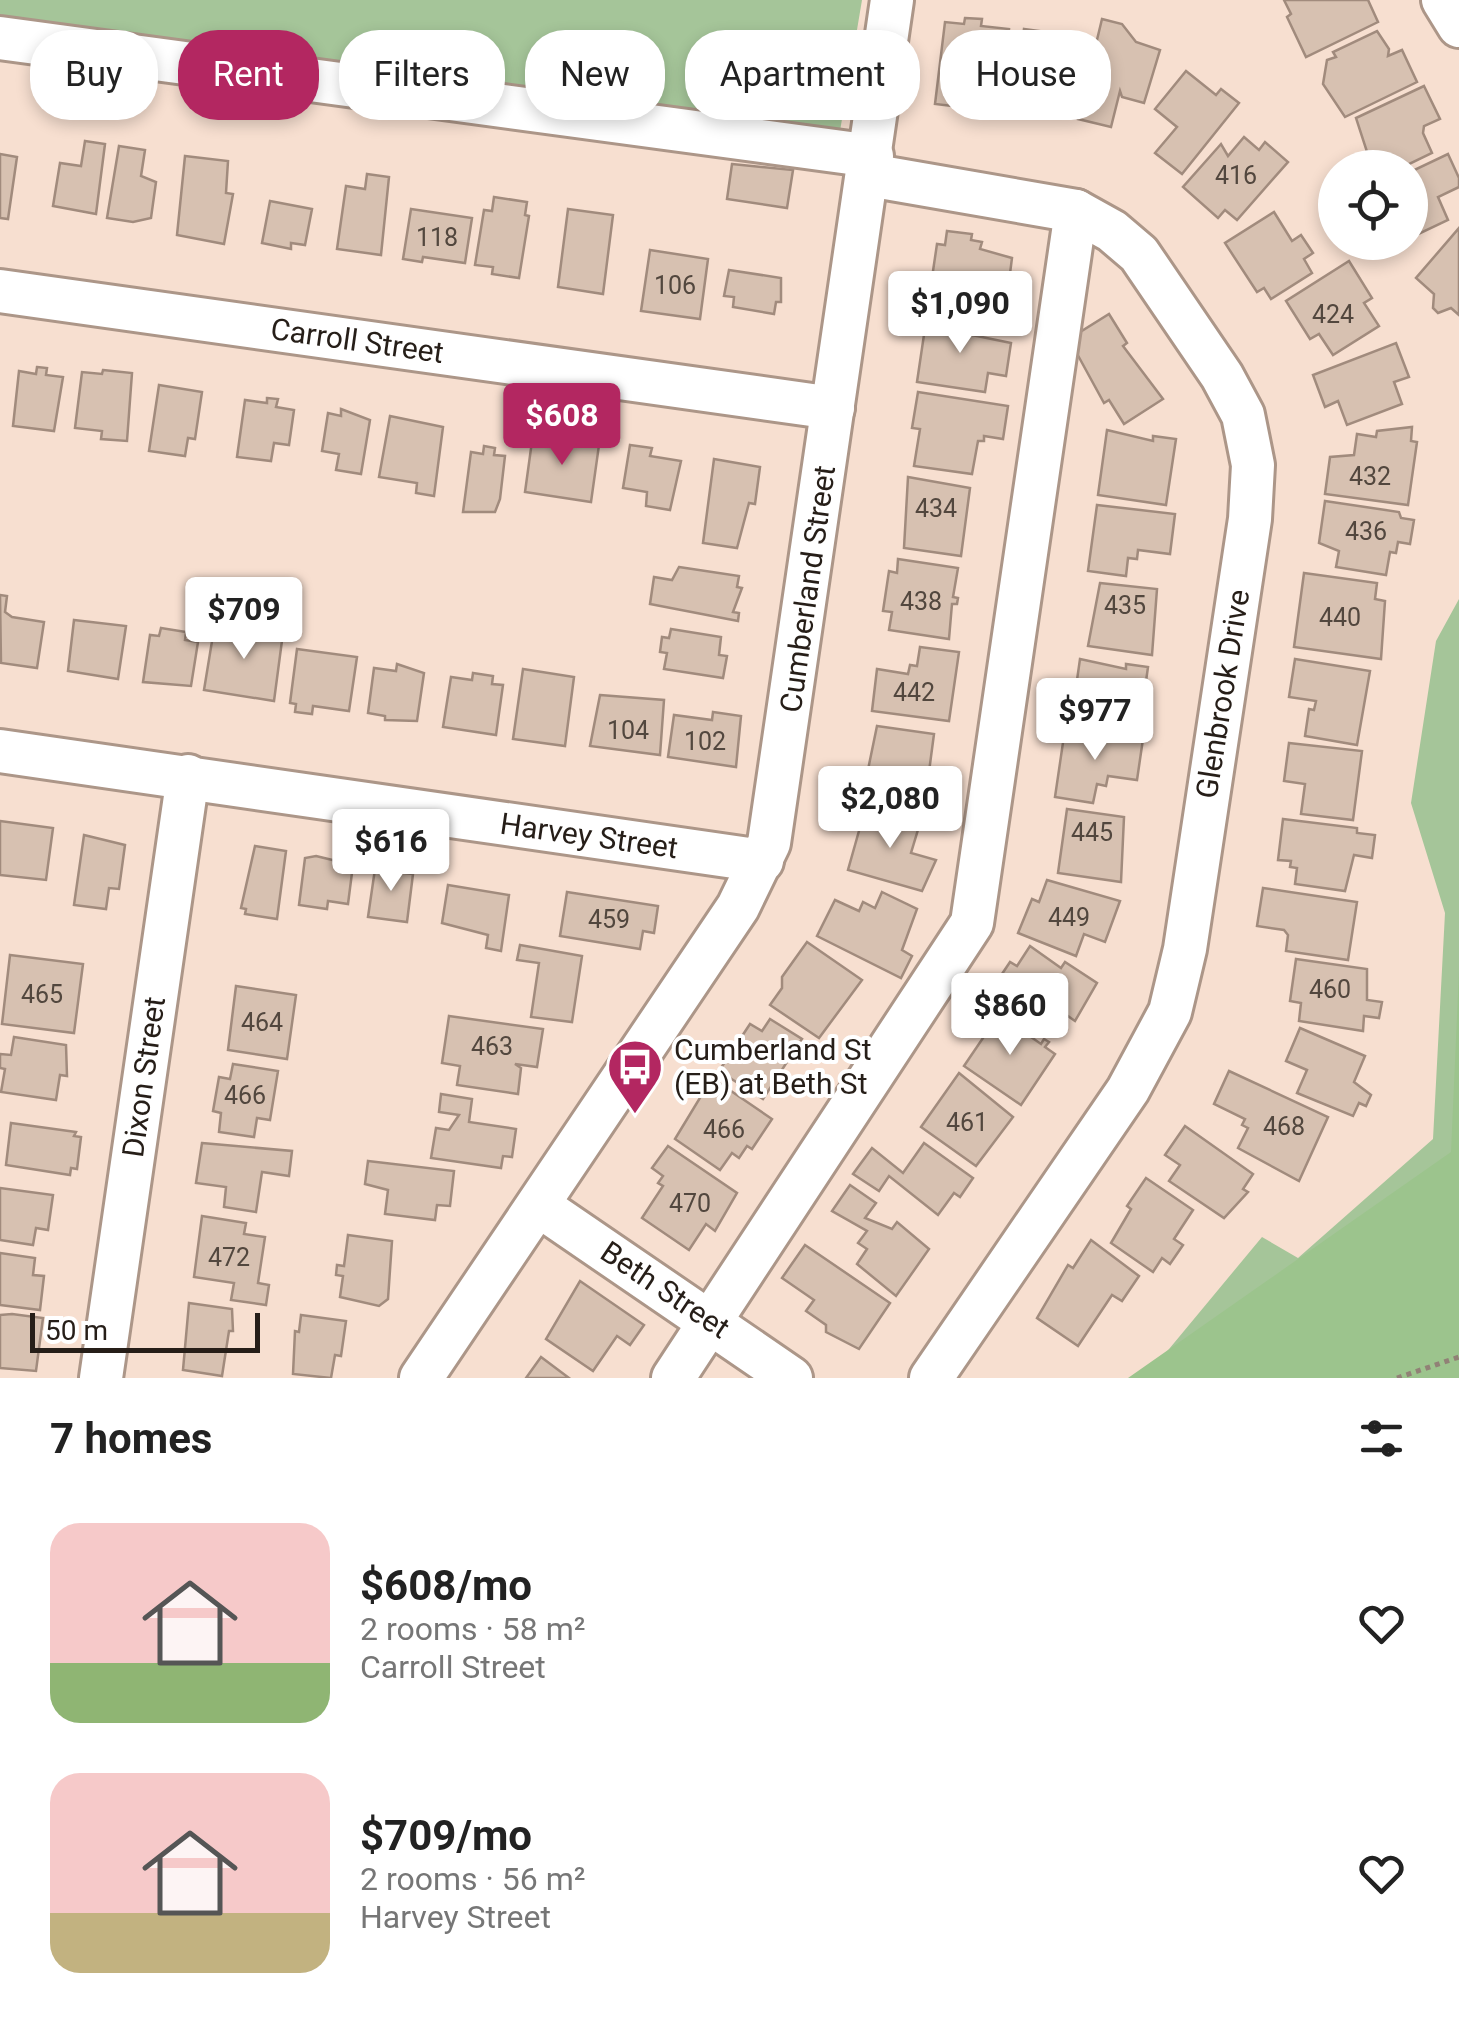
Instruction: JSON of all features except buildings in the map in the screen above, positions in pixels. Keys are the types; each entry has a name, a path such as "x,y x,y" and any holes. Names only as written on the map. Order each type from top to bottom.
{"street":[{"name":"Cumberland Street","path":"421,1378 738,908 762,861 774,824 892,0"},
{"path":"1443,0 1459,26"},
{"name":"Glenbrook Drive","path":"0,38 870,165 1076,211 1112,231 1139,254 1222,376 1243,415 1250,448 1250,518 1190,914 1170,1012 1128,1090 931,1378"},
{"path":"674,1378 972,923 1076,211"},
{"name":"Carroll Street","path":"0,291 833,408"},
{"name":"Harvey Street","path":"0,751 762,861"},
{"name":"Dixon Street","path":"101,1378 188,776"},
{"name":"Beth Street","path":"538,1204 790,1378"}],"path":[{"path":"1397,1378 1459,1357"}],"green space":[{"path":"0,0 862,0 857,30 685,30 685,114 665,112 665,30 525,30 525,96 505,94 505,30 339,30 339,76 319,73 319,30 178,30 178,58 158,55 158,30 30,30 30,41 0,38"},
{"path":"741,120 842,120 840,131"},
{"path":"1459,599 1459,1378 1145,1378 1262,1237 1298,1258 1433,1139 1445,913 1411,803 1436,641"},
{"path":"1459,971 1459,1378 1128,1378 1451,1152"}],"place":[{"name":"Cumberland St (EB) at Beth St","path":"635,1116"}]}
